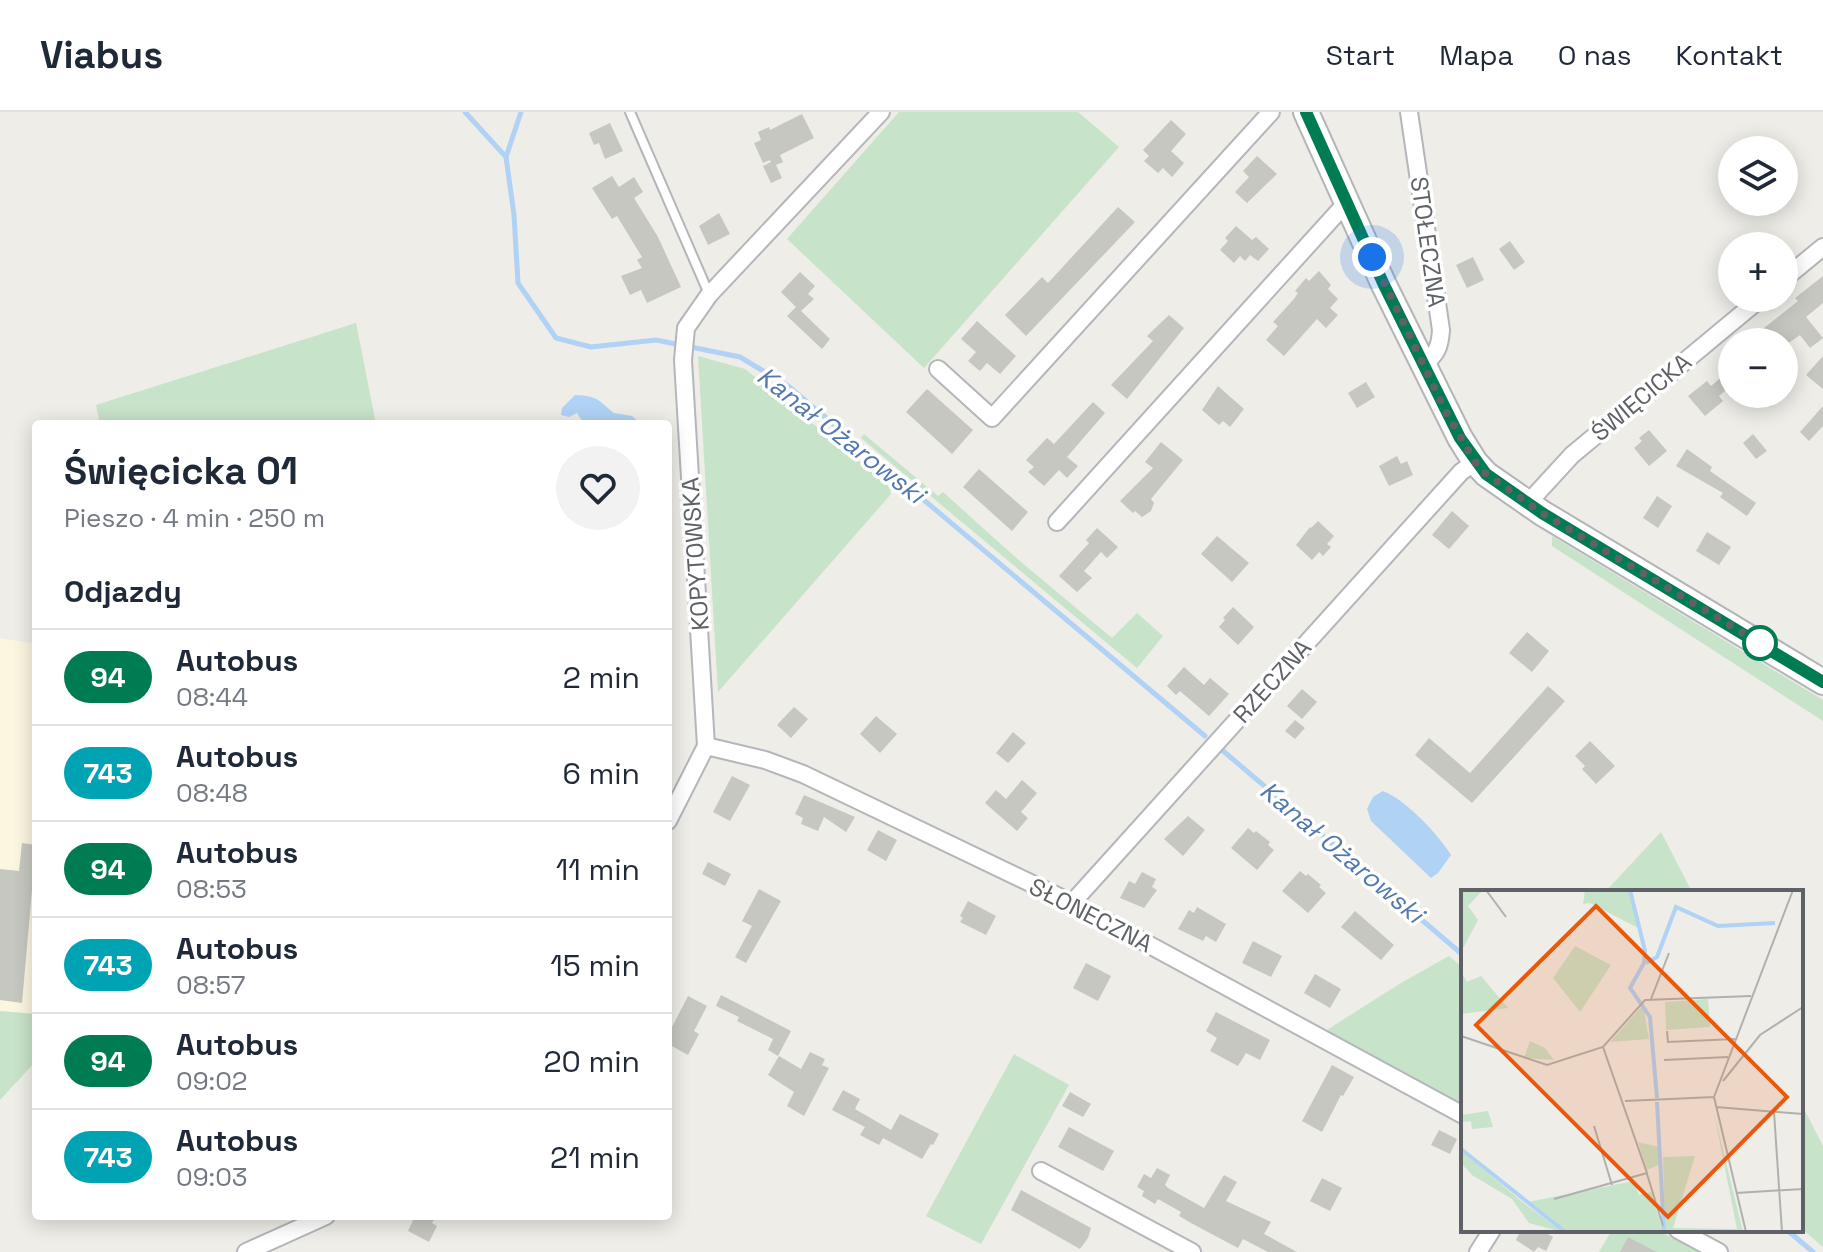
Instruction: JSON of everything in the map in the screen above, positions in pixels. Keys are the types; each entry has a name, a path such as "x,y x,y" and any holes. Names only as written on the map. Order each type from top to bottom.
{"main road":[{"path":"1306,112 1446,412 1475,462 1486,474 1528,503 1823,682"}],"street":[{"name":"KOPYTOWSKA","path":"706,746 684,346 686,328 709,295 881,112"},
{"path":"938,369 992,418 1271,112"},
{"name":"STOŁECZNA","path":"1409,112 1441,330 1440,345 1434,357 1423,364"},
{"path":"1057,522 1347,202"},
{"path":"1798,268 1823,247"},
{"name":"ŚWIĘCICKA","path":"1528,503 1572,455 1744,312"},
{"name":"RZECZNA","path":"1072,903 1461,472 1475,462"},
{"path":"672,813 706,746"},
{"name":"SŁONECZNA","path":"706,746 765,760 803,774 1072,903 1461,1114"},
{"path":"1041,1171 1192,1252"},
{"path":"246,1252 317,1220"},
{"path":"1478,1252 1491,1232"},
{"path":"1682,1232 1719,1252"}],"lane":[{"path":"630,112 709,295"}],"shaded area":[{"path":"0,638 32,643 32,1014 0,1011"}],"green space":[{"path":"899,112 1078,112 1119,147 924,368 787,239"},
{"path":"356,323 375,420 99,420 96,405"},
{"path":"698,356 745,369 890,486 891,494 718,692"},
{"path":"864,434 938,496 943,492 1112,638 1137,613 1163,636 1137,668 861,438"},
{"path":"1552,536 1823,700 1823,721 1552,546"},
{"path":"1661,832 1691,890 1607,890"},
{"path":"1449,956 1461,966 1461,1104 1322,1033"},
{"path":"0,1011 32,1014 32,1065 0,1100"},
{"path":"1014,1054 1069,1085 981,1244 926,1216"},
{"path":"1803,1107 1823,1146 1823,1247 1803,1230"},
{"path":"1611,1232 1661,1232 1699,1252 1599,1252"}],"water":[{"path":"575,395 583,396 601,402 614,413 632,416 636,420 581,420 577,413 569,417 561,415 562,408"},
{"path":"1383,791 1420,818 1451,855 1431,878 1371,821 1367,809 1373,797"}],"building":[{"path":"802,114 814,138 780,155 783,162 776,165 782,178 771,183 763,166 771,162 763,163 754,143 761,140 758,132 769,127 770,130"},
{"path":"1171,120 1186,134 1171,151 1184,163 1172,177 1163,168 1158,173 1144,161 1149,156 1143,150"},
{"path":"610,123 623,151 605,159 599,143 594,145 589,133"},
{"path":"1257,156 1277,174 1247,203 1235,192 1249,177 1243,171"},
{"path":"612,176 619,187 634,177 643,192 634,198 658,237 681,287 647,303 641,290 630,295 621,276 642,268 637,260 642,257 617,216 612,219 592,188"},
{"path":"1118,207 1135,222 1026,336 1005,315 1042,277 1048,283"},
{"path":"719,213 730,234 708,245 699,226"},
{"path":"1236,226 1252,240 1256,237 1269,249 1258,261 1250,255 1245,261 1240,256 1234,263 1220,250 1228,241 1225,238"},
{"path":"1510,241 1525,262 1514,270 1499,249"},
{"path":"1473,257 1484,280 1467,288 1456,265"},
{"path":"1319,271 1331,285 1328,289 1338,299 1330,308 1338,315 1326,328 1317,319 1284,356 1266,340 1278,326 1273,322 1294,299 1298,293 1295,291 1306,278 1309,281"},
{"path":"800,272 815,286 808,294 814,299 801,311 830,339 822,349 787,316 796,307 781,292"},
{"path":"1823,276 1823,303 1806,317 1823,338 1810,348 1798,336 1798,328 1764,328 1784,312 1798,312 1798,296"},
{"path":"1169,315 1184,328 1127,399 1111,385 1153,341 1147,336"},
{"path":"977,321 1016,356 1000,374 987,363 980,371 968,361 976,352 961,339"},
{"path":"1823,356 1823,389 1806,375"},
{"path":"1718,380 1718,405 1705,416 1688,396 1707,381 1711,386"},
{"path":"1366,382 1375,397 1357,408 1348,393"},
{"path":"1218,386 1244,409 1230,427 1223,421 1219,425 1202,410"},
{"path":"927,389 973,430 952,454 906,412"},
{"path":"1093,402 1105,413 1067,457 1078,466 1067,478 1059,470 1044,486 1028,472 1034,467 1026,460 1047,438 1054,444"},
{"path":"1823,406 1823,426 1809,441 1800,432"},
{"path":"1649,430 1667,451 1649,466 1634,448 1642,441 1639,438"},
{"path":"1753,434 1767,451 1756,459 1743,443"},
{"path":"1161,442 1183,460 1151,499 1154,503 1151,511 1142,517 1120,501 1153,468 1145,462"},
{"path":"1687,449 1712,467 1710,471 1756,503 1747,516 1720,497 1723,493 1676,466"},
{"path":"1397,456 1401,464 1407,461 1413,475 1389,486 1379,466"},
{"path":"979,469 1028,512 1012,531 963,487"},
{"path":"1657,496 1672,506 1658,528 1643,518"},
{"path":"1452,511 1469,526 1449,549 1432,535"},
{"path":"1318,521 1334,536 1327,544 1331,547 1323,556 1319,552 1312,560 1296,545"},
{"path":"1097,528 1118,547 1107,558 1101,552 1084,571 1092,578 1077,592 1059,576 1089,543 1086,540"},
{"path":"1707,532 1731,547 1719,565 1696,551"},
{"path":"1217,536 1249,563 1232,582 1201,554"},
{"path":"1233,607 1254,627 1238,645 1219,627"},
{"path":"1527,632 1549,651 1532,672 1509,653"},
{"path":"1184,667 1204,685 1210,678 1229,694 1209,716 1180,691 1176,695 1167,686"},
{"path":"1548,686 1565,701 1472,803 1415,755 1429,738 1470,773"},
{"path":"1302,689 1317,702 1302,719 1287,706"},
{"path":"794,707 808,719 791,738 777,725"},
{"path":"876,716 897,734 880,753 860,734"},
{"path":"1295,720 1305,728 1295,739 1285,731"},
{"path":"1013,732 1026,743 1008,763 996,753"},
{"path":"1590,741 1615,766 1596,784 1575,756"},
{"path":"732,776 750,785 730,821 713,812"},
{"path":"1022,780 1037,793 1021,812 1028,818 1017,831 985,803 996,790 1006,799"},
{"path":"804,795 855,817 846,832 824,817 818,831 801,824 803,818 795,814"},
{"path":"1188,816 1205,830 1183,856 1164,839"},
{"path":"1248,828 1270,842 1268,845 1274,850 1257,870 1231,848"},
{"path":"878,830 897,840 886,861 867,850"},
{"path":"22,843 32,844 32,890 22,1003 0,1000 0,869 19,871"},
{"path":"708,862 731,874 725,886 702,874"},
{"path":"1300,871 1321,885 1319,887 1326,893 1308,913 1282,891"},
{"path":"1142,872 1156,879 1152,887 1157,890 1144,908 1120,898 1129,881 1135,884"},
{"path":"759,889 781,901 746,963 735,957 752,926 742,921"},
{"path":"968,901 996,916 986,935 960,922"},
{"path":"1197,907 1226,924 1216,942 1206,936 1203,941 1178,929 1189,910 1194,913"},
{"path":"1355,911 1394,945 1381,960 1341,927"},
{"path":"1253,941 1282,956 1271,977 1242,963"},
{"path":"1086,963 1111,976 1098,1001 1073,988"},
{"path":"1315,974 1341,989 1330,1008 1304,993"},
{"path":"721,995 791,1031 778,1056 768,1050 773,1039 737,1021 739,1017 716,1006"},
{"path":"688,996 707,1006 694,1031 699,1034 688,1055 672,1046 672,1027"},
{"path":"1216,1012 1270,1040 1260,1060 1246,1053 1238,1066 1210,1051 1217,1038 1206,1031"},
{"path":"810,1052 825,1059 822,1065 829,1068 804,1116 787,1106 794,1092 768,1075 779,1056 801,1069"},
{"path":"1332,1065 1354,1077 1322,1132 1302,1121"},
{"path":"843,1090 860,1099 855,1109 891,1130 900,1114 939,1134 922,1159 883,1138 879,1145 860,1135 865,1127 832,1110"},
{"path":"1070,1092 1091,1104 1083,1117 1062,1106"},
{"path":"1069,1127 1114,1151 1103,1171 1058,1147"},
{"path":"1439,1130 1457,1139 1450,1154 1431,1145"},
{"path":"1157,1168 1170,1175 1165,1185 1168,1188 1204,1208 1224,1175 1237,1182 1226,1201 1271,1222 1264,1234 1297,1252 1268,1252 1243,1239 1238,1248 1179,1216 1181,1212 1158,1199 1155,1204 1142,1196 1144,1191 1137,1187 1144,1174 1151,1178"},
{"path":"1322,1178 1342,1188 1330,1211 1310,1201"},
{"path":"1021,1190 1091,1228 1080,1249 1011,1210"},
{"path":"413,1220 434,1220 432,1223 437,1226 429,1242 408,1231"},
{"path":"1520,1232 1544,1232 1553,1237 1546,1251 1538,1247 1534,1252 1516,1240"},
{"path":"1628,1237 1657,1252 1620,1252"}],"waterway":[{"name":"Kanał Ożarowski","path":"465,112 506,157 514,215 518,283 556,338 591,347 656,340 740,357 788,386 1205,736"},
{"path":"506,157 521,112"},
{"name":"Kanał Ożarowski","path":"1222,750 1461,953"},
{"name":"Kanał Ożarowski","path":"1789,1232 1813,1252"}],"bus line":[{"name":"94","path":"1306,112 1384,285 1446,412 1475,462 1503,487 1542,513 1823,682"}],"route":[{"path":"1372,257 1446,412 1475,462 1486,474 1542,513 1760,643"}]}
